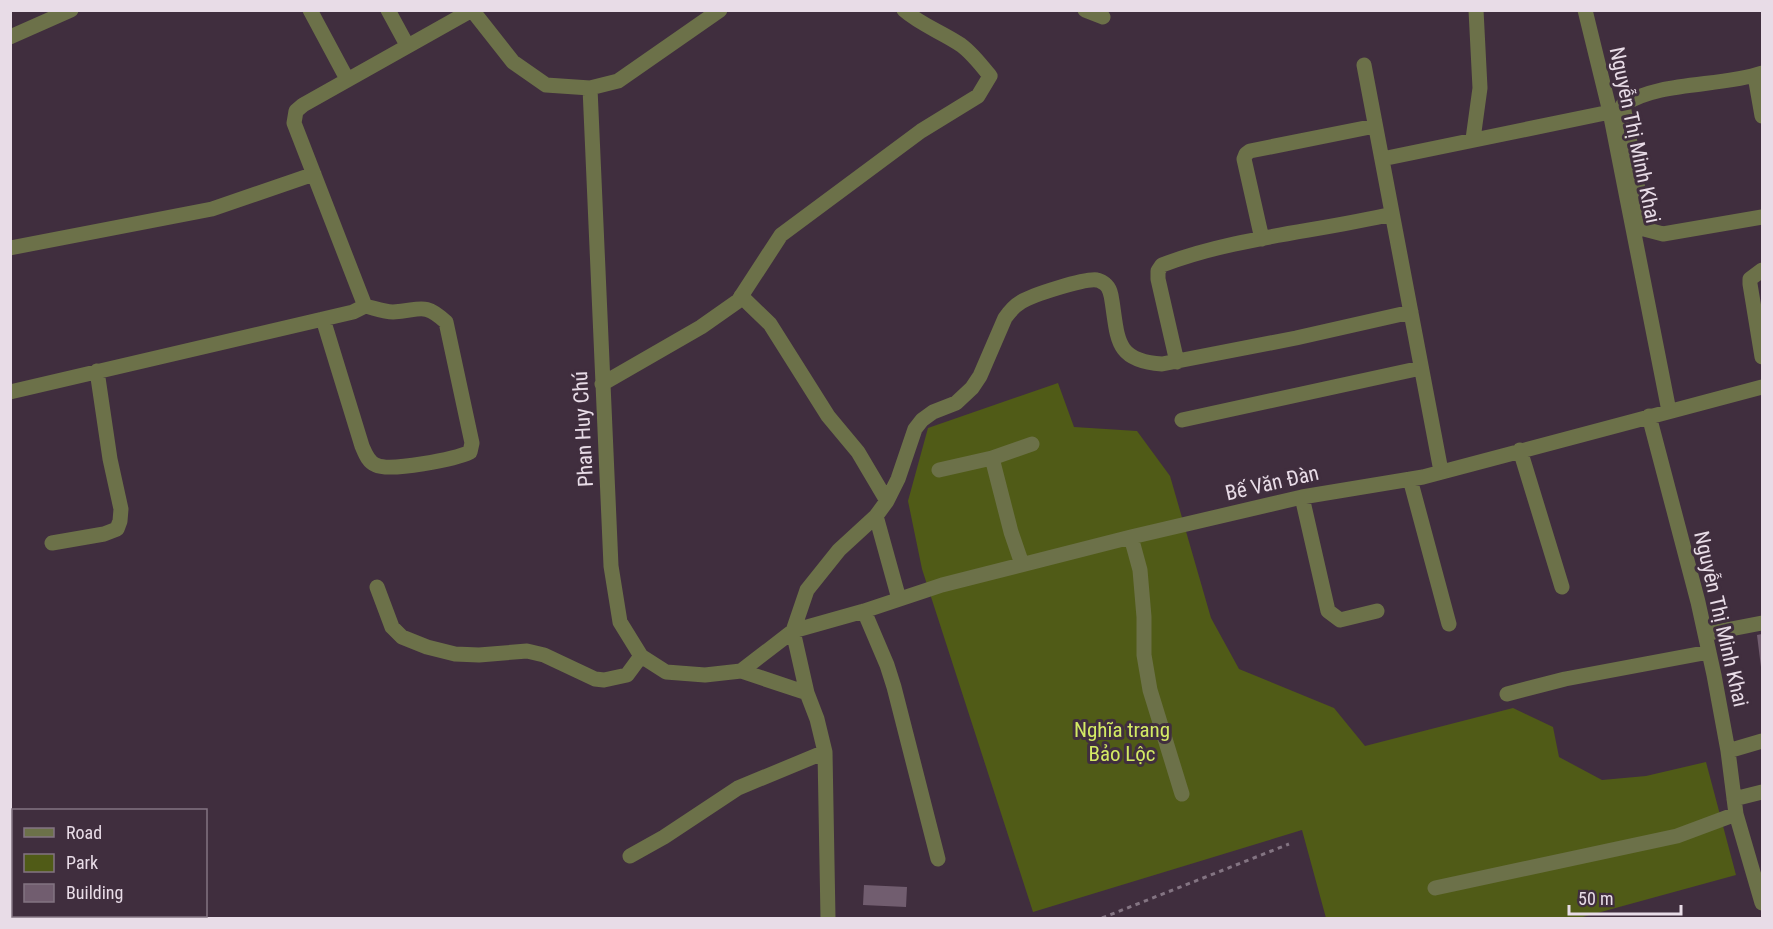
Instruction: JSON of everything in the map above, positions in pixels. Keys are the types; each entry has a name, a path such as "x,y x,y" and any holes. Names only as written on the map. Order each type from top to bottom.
{"street":[{"path":"10,37 71,10"},
{"path":"310,10 347,80"},
{"path":"388,10 407,45"},
{"path":"365,306 294,123 296,111 303,105 471,10 513,62 546,85 590,88 618,81 720,10"},
{"path":"602,384 702,327 738,301 781,235 921,131 978,96 990,76 961,46 912,18 904,10"},
{"path":"1085,10 1103,17"},
{"path":"1473,139 1480,88 1476,10"},
{"name":"Nguyễn Thị Minh Khai","path":"1586,10 1610,112 1669,411"},
{"path":"1364,65 1441,471"},
{"path":"1762,116 1759,75 1671,89 1632,99 1623,105 1644,229 1663,234 1762,217"},
{"name":"Phan Huy Chú","path":"590,88 611,566 620,622 641,656 666,672 705,675 741,671"},
{"path":"1382,159 1610,112"},
{"path":"1262,239 1245,159 1246,154 1250,151 1375,126"},
{"path":"10,248 212,208 314,174"},
{"path":"1177,362 1158,279 1158,271 1162,265 1188,255 1392,214"},
{"path":"1762,270 1750,279 1762,357"},
{"path":"828,918 825,752 817,719 807,693 793,631 807,590 839,550 876,516 887,501 898,478 915,429 933,412 964,398 980,376 1005,318 1018,303 1030,297 1086,281 1096,280 1104,283 1110,289 1117,337 1121,346 1145,363 1162,364 1296,338 1411,312"},
{"path":"741,296 770,324 828,416 858,452 887,501"},
{"path":"10,392 353,312 365,306 391,312 425,308 435,312 446,322 472,443 470,452 460,457 414,465 379,467 372,464 362,446 323,319"},
{"path":"1182,420 1421,368"},
{"path":"52,543 104,534 117,529 120,521 121,509 110,459 97,371"},
{"name":"Bế Văn Đàn","path":"793,631 864,611 942,585 1022,564 1302,497 1410,479 1762,387"},
{"name":"Nguyễn Thị Minh Khai","path":"1649,416 1705,634 1728,751 1735,806 1762,903"},
{"path":"939,470 992,458 1032,444"},
{"path":"1520,450 1562,587"},
{"path":"992,458 1011,532 1022,564"},
{"path":"1410,479 1449,624"},
{"path":"1302,497 1328,612 1340,620 1377,611"},
{"path":"876,516 898,599"},
{"path":"1131,537 1140,570 1144,655 1150,690 1182,794"},
{"path":"377,587 392,627 402,637 427,647 455,654 471,655 526,651 544,655 595,679 604,680 627,675 641,656"},
{"path":"864,611 888,665 938,859"},
{"path":"1705,634 1762,623"},
{"path":"741,671 793,631"},
{"path":"1507,694 1565,679 1709,652"},
{"path":"741,671 807,693"},
{"path":"1728,751 1762,741"},
{"path":"630,856 664,837 738,788 825,752"},
{"path":"1434,888 1677,836 1762,792"}],"path":[{"path":"1102,918 1289,844"}],"green space":[{"name":"Nghĩa trang Bảo Lộc","path":"1058,383 1074,427 1137,431 1170,476 1211,618 1239,669 1334,708 1365,746 1513,708 1553,727 1559,757 1602,780 1646,776 1706,762 1736,875 1579,918 1326,918 1302,830 1033,912 922,569 908,501 928,428"}],"building":[{"path":"1762,634 1762,667 1761,667 1757,635"},
{"path":"864,885 907,887 906,907 863,905"}]}
